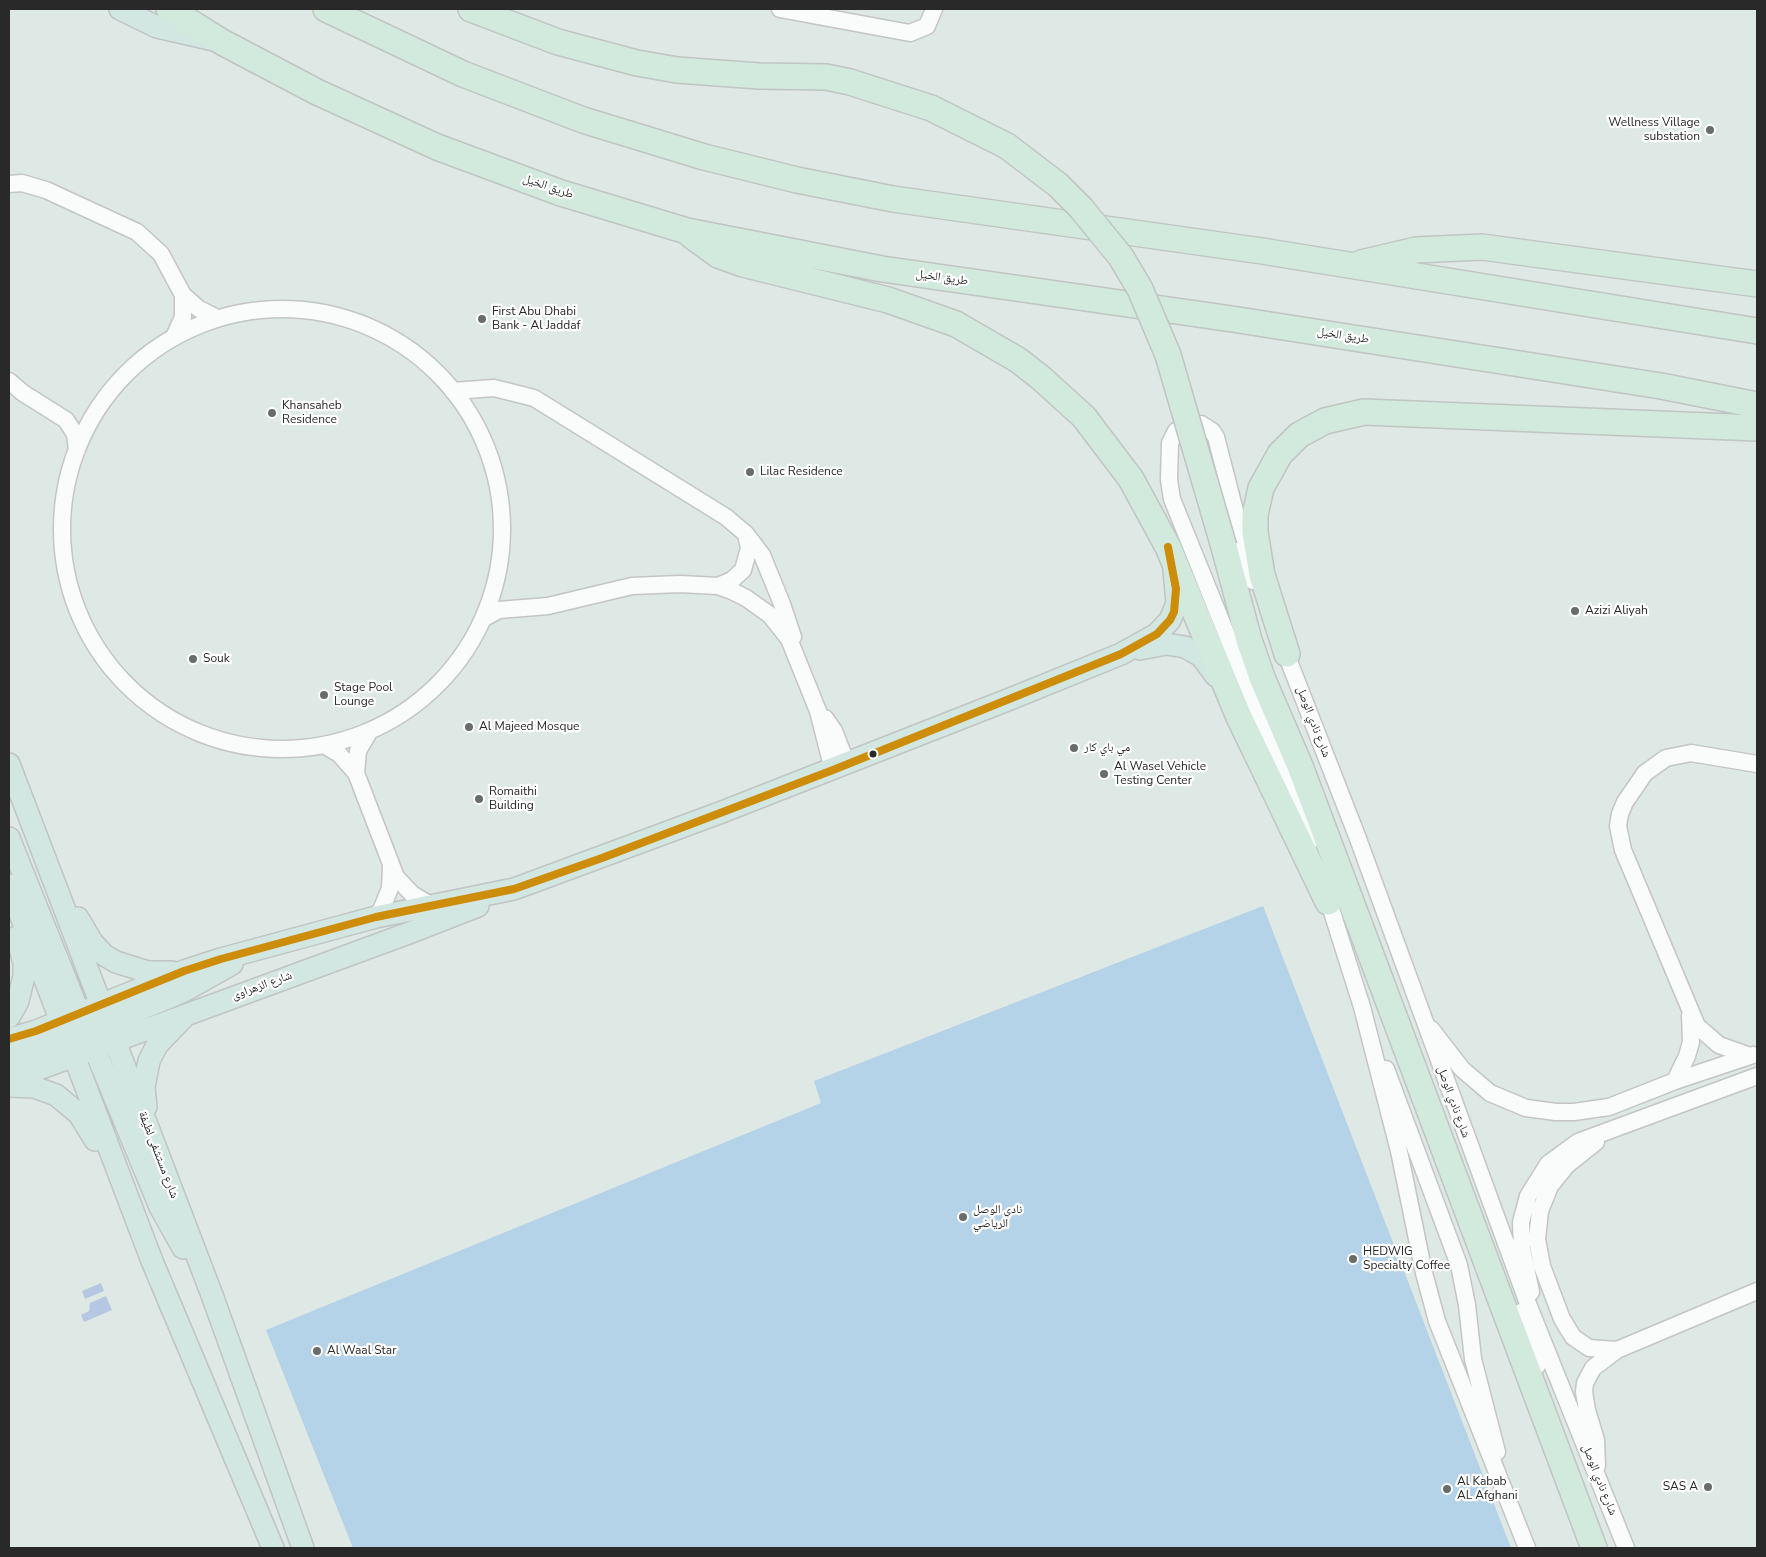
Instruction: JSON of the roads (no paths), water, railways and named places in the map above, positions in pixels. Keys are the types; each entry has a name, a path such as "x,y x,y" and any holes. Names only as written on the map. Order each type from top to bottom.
{"highway":[{"name":"طريق الخيل","path":"169,9 222,42 317,92 437,147 561,193 687,230 882,269 1251,322 1662,386 1757,405"},
{"path":"326,9 463,74 583,120 704,157 797,180 893,199 1218,244 1757,331"},
{"path":"471,9 558,42 638,63 678,70 759,76 826,77 850,82 931,108 1007,146 1058,185 1081,208 1121,257 1140,289 1168,355 1249,640 1263,680 1300,766 1594,1548"},
{"path":"687,230 707,248 743,264 888,300 943,318 993,344 1018,360 1063,397 1101,437 1131,478 1168,547 1239,717 1328,902"},
{"path":"1353,266 1416,250 1482,247 1757,284"},
{"path":"1287,654 1262,575 1255,532 1255,515 1262,488 1280,454 1299,436 1325,420 1350,413 1371,412 1757,428"}],"main road":[{"path":"120,9 136,18 166,30 222,42"},
{"name":"شارع الزهراوى","path":"9,1039 86,1031 196,1010 409,933 496,899 514,889 602,858 840,767 1121,654 1158,634 1174,612 1176,589 1168,547"},
{"name":"شارع الزهراوى","path":"1121,654 1166,644 1176,644 1194,650 1213,670 1239,717"},
{"name":"شارع مستشفى لطيفة","path":"9,764 50,871 121,1180 273,1548"},
{"path":"9,838 86,1031 160,1207 193,1266 212,1295"},
{"path":"50,871 66,890 83,930 104,955 124,965 148,972 184,971"},
{"path":"9,886 10,915 22,950 24,976 18,1001 9,1017"},
{"name":"شارع مستشفى لطيفة","path":"9,886 86,1031 151,1137 212,1295 303,1548"},
{"name":"شارع الزهراوى","path":"9,1080 184,971 246,952 376,917 493,891 514,889"},
{"path":"9,1059 86,1031 197,985 226,968 246,952"},
{"path":"151,1137 144,1087 149,1061 157,1045 168,1032 196,1010"},
{"path":"9,1086 39,1089 68,1103 88,1126 109,1166 121,1180"}],"street":[{"path":"780,9 910,33 927,26 934,9"},
{"path":"9,184 22,183 35,187 74,202 138,232 160,254 183,295 199,309 217,318"},
{"path":"9,193 35,187"},
{"path":"174,337 183,317 183,295"},
{"path":"272,309 310,311 344,318 377,330 410,351 453,391 469,414 484,444 497,484 500,504 501,546 499,566 484,618 463,655 440,682 400,716 368,732 324,745 282,749 240,745 200,733 146,701 102,654 82,618 68,577 63,514 66,492 77,451 99,408 116,384 138,362 174,337 217,318 272,309"},
{"path":"9,381 23,393 60,414 72,426 77,451"},
{"path":"453,391 494,388 534,398 726,517 746,534 762,555 775,585 796,652 840,767"},
{"path":"60,414 84,415 99,408"},
{"name":"شارع نادي الوصل","path":"1328,902 1301,816 1172,498 1168,471 1170,443 1176,431 1187,424 1200,424 1212,431 1216,437 1254,581 1287,654 1357,836 1530,1309 1626,1548"},
{"path":"718,586 732,580 743,570 749,548 746,534"},
{"path":"484,618 499,610 548,606 632,586 680,584 718,586 739,594 758,606 780,626 796,652"},
{"path":"356,773 358,751 368,732"},
{"path":"324,745 338,754 356,773 391,867 408,890 432,906"},
{"path":"1753,1054 1719,1045 1707,1037 1689,1013 1623,850 1618,826 1620,814 1645,773 1666,758 1691,753 1757,764"},
{"path":"376,917 389,894 391,867"},
{"path":"1328,902 1360,1000 1401,1158 1429,1295 1437,1320 1527,1548"},
{"path":"1675,1081 1682,1069 1689,1049 1691,1027 1689,1013"},
{"path":"1422,1018 1471,1078 1496,1096 1526,1108 1556,1112 1592,1110 1626,1101 1675,1081 1753,1054"},
{"path":"1372,1048 1390,1077 1459,1265 1467,1305 1473,1359 1495,1441 1502,1484"},
{"path":"1530,1309 1531,1284 1521,1235 1523,1215 1528,1196 1540,1174 1557,1156 1578,1142 1757,1076"},
{"path":"1457,1111 1508,1271 1580,1512"},
{"path":"1609,1132 1567,1165 1550,1186 1540,1211 1537,1239 1542,1266 1562,1319 1573,1337 1589,1348 1616,1350"},
{"path":"1596,1473 1596,1440 1587,1410 1585,1383 1593,1368 1616,1350 1757,1291"}],"place":[{"name":"Wellness Village substation","path":"1710,130"},
{"name":"First Abu Dhabi Bank - Al Jaddaf","path":"482,319"},
{"name":"Khansaheb Residence","path":"272,413"},
{"name":"Lilac Residence","path":"750,472"},
{"name":"Azizi Aliyah","path":"1575,611"},
{"name":"Souk","path":"193,659"},
{"name":"Stage Pool Lounge","path":"324,695"},
{"name":"Al Majeed Mosque","path":"469,727"},
{"name":"مي باي كار","path":"1074,748"},
{"name":"Al Wasel Vehicle Testing Center","path":"1104,774"},
{"name":"Romaithi Building","path":"479,799"},
{"name":"نادي الوصل الرياضي","path":"963,1217"},
{"name":"HEDWIG Specialty Coffee","path":"1353,1259"},
{"name":"Al Waal Star","path":"317,1351"},
{"name":"SAS A","path":"1708,1487"},
{"name":"Al Kabab AL Afghani","path":"1447,1489"}]}
